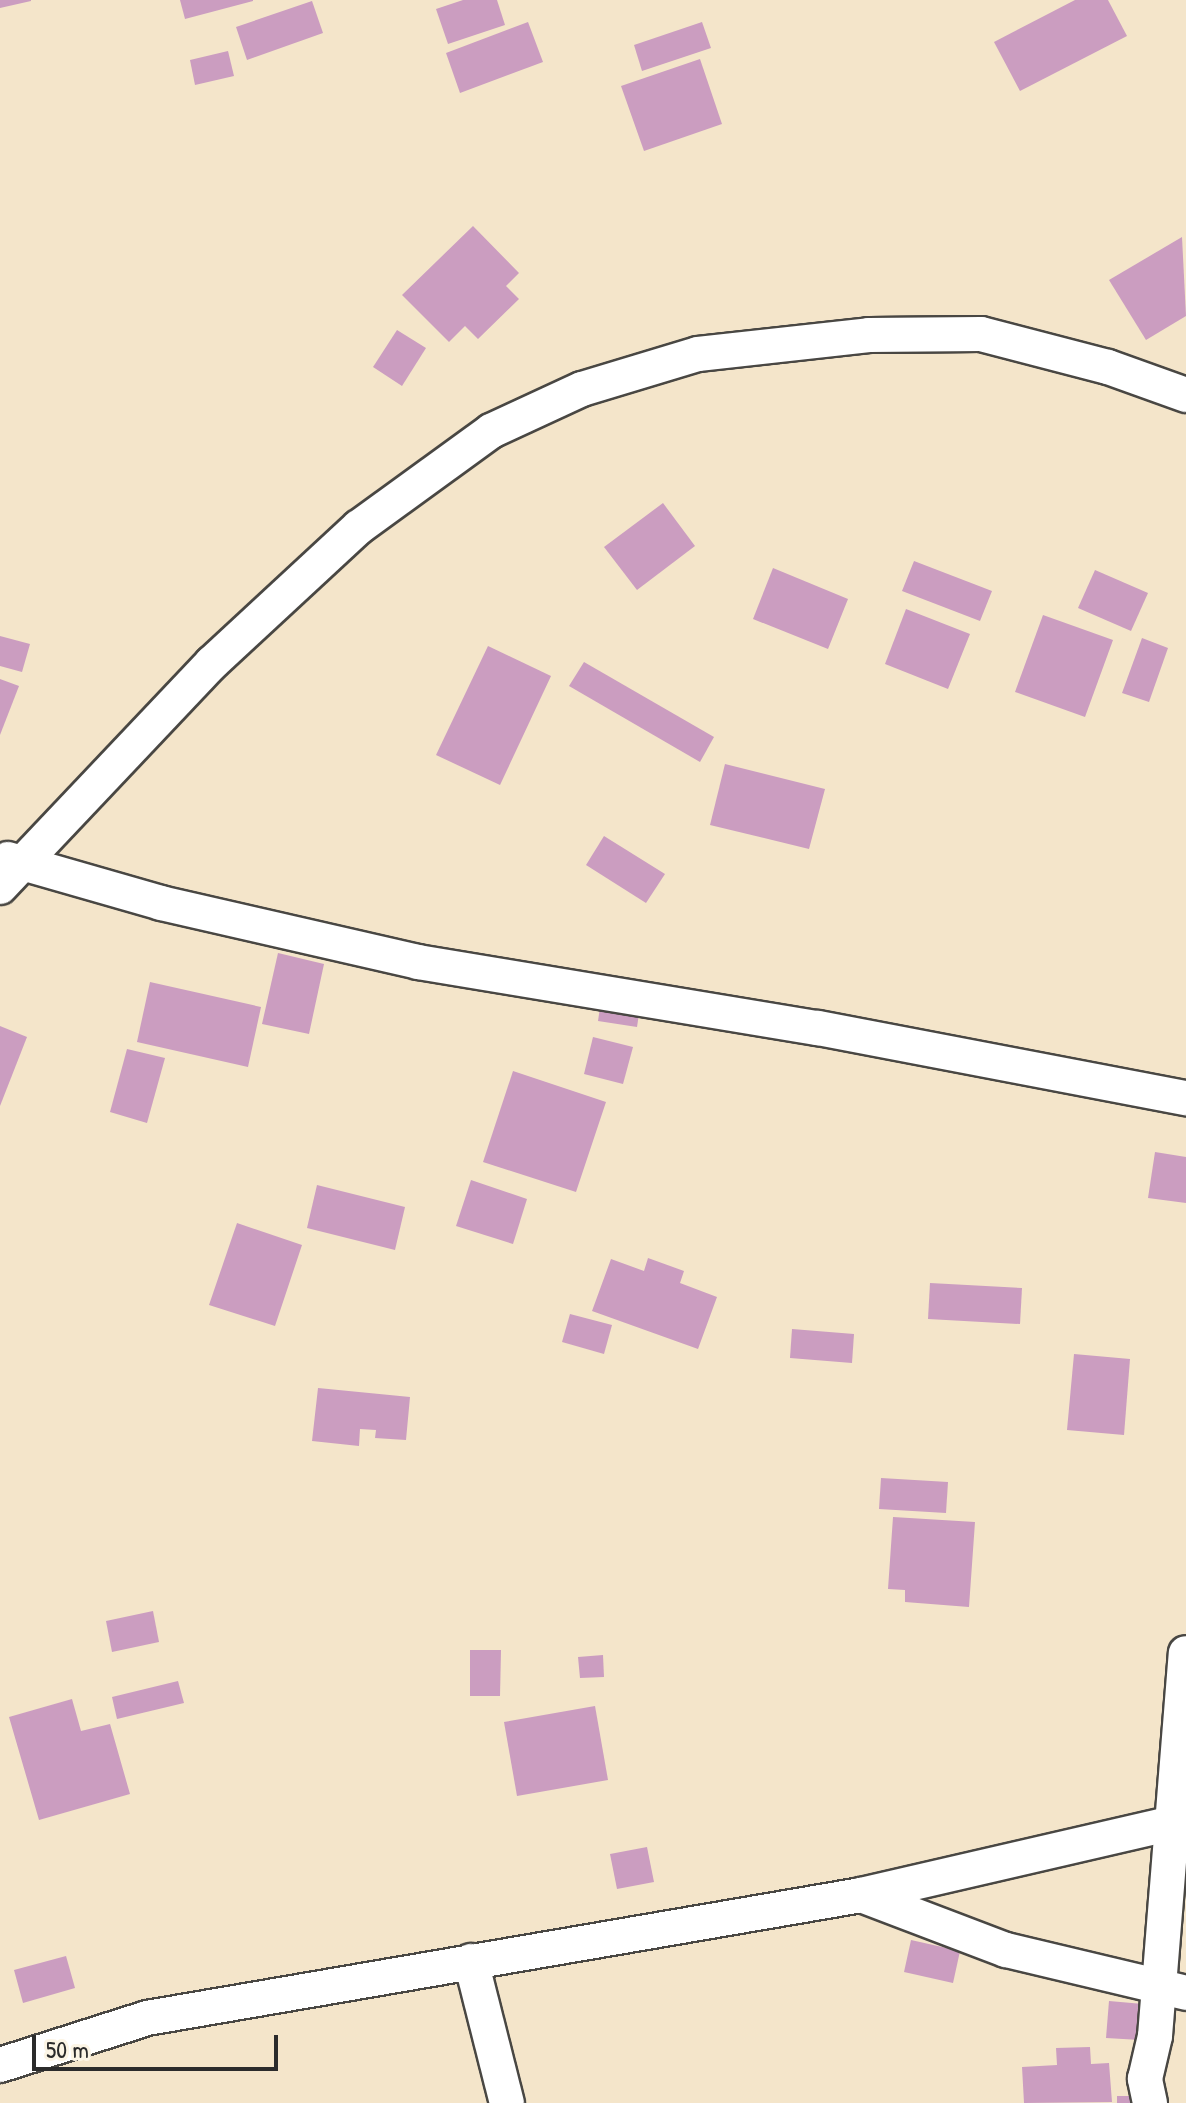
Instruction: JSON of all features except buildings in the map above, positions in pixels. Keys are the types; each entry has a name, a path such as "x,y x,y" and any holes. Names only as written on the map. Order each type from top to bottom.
{"street":[{"path":"8,869 212,663 359,527 491,431 582,389 698,354 869,335 981,334 1108,367 1186,395"},
{"path":"8,869 418,962 818,1028 1186,1098"},
{"path":"1150,2103 1145,2079 1172,1990 1186,1653"},
{"path":"0,2065 147,2018 861,1895 1180,1821"},
{"path":"861,1895 1006,1950 1172,1990"},
{"path":"471,1961 507,2103"}]}
